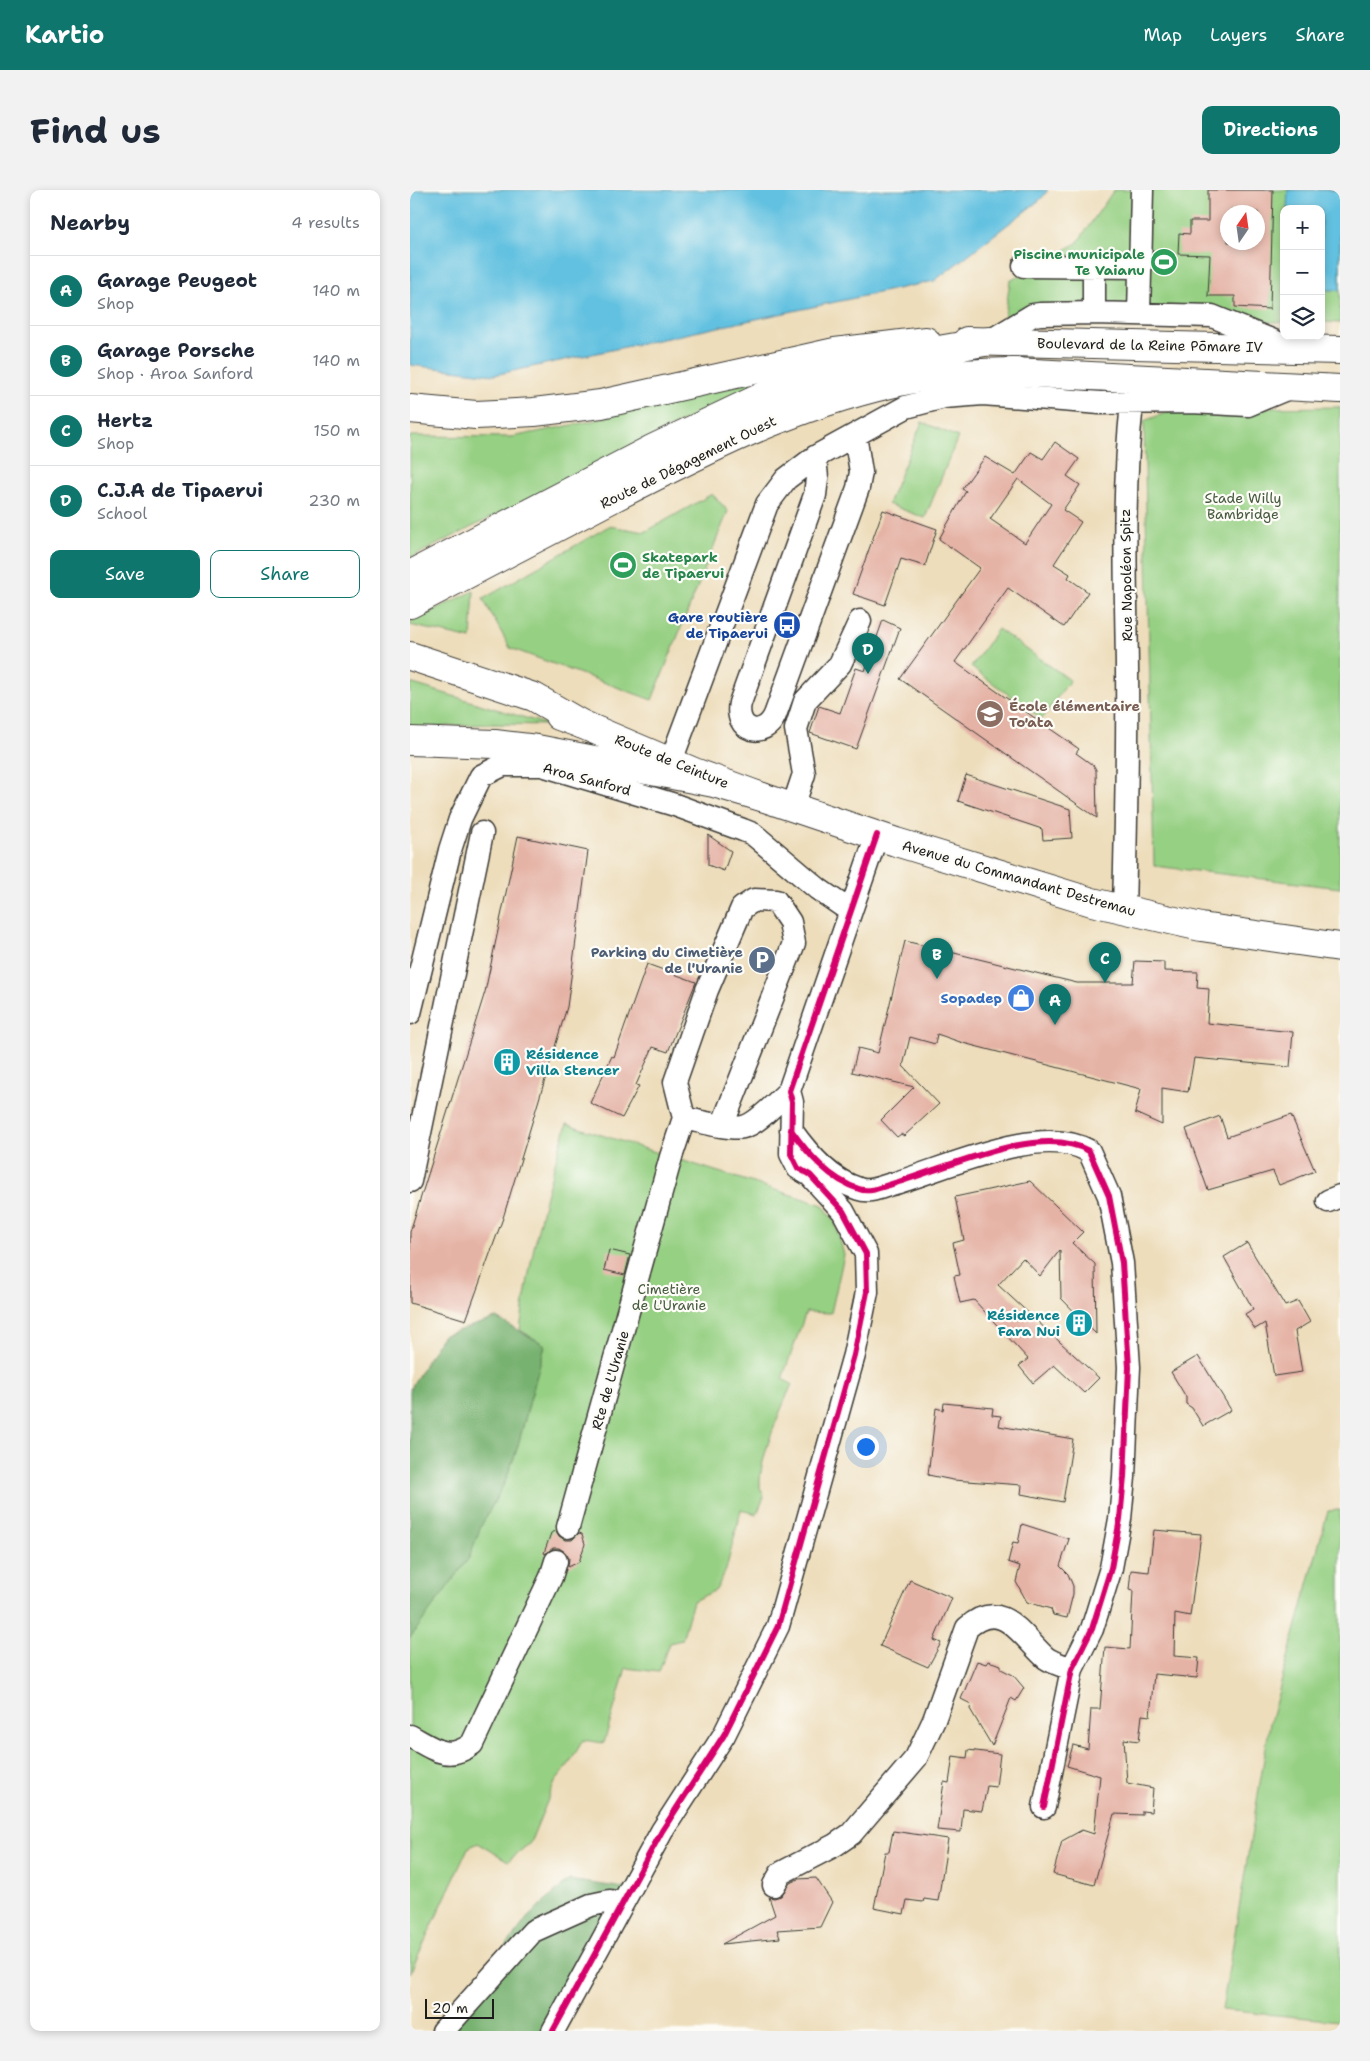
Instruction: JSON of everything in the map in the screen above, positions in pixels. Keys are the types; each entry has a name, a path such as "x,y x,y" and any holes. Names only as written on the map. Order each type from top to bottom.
{"main road":[{"path":"410,409 476,415 534,412 592,405 835,352 922,340 990,341"},
{"name":"Boulevard de la Reine Pōmare IV","path":"990,341 1340,350"},
{"name":"Route de Dégagement Ouest","path":"410,575 652,449 766,395 806,380 859,364 990,341"},
{"name":"Route de Dégagement Ouest","path":"410,604 676,465 764,424 834,399 895,382 966,374 1014,372 1292,387"},
{"path":"1292,387 1340,389"},
{"path":"410,656 534,696 581,724"},
{"path":"410,667 581,724"},
{"name":"Route de Ceinture","path":"581,724 694,772 762,797"},
{"path":"410,741 495,744 537,748 714,783 762,797"},
{"name":"Avenue du Commandant Destremau","path":"762,797 1092,902 1247,934 1340,946"}],"street":[{"path":"1139,314 1142,190"},
{"path":"1024,266 1140,267"},
{"path":"1094,266 1094,313"},
{"path":"990,341 1033,315 1139,314 1212,316 1292,348"},
{"path":"671,761 767,504 786,479 815,457 906,408 944,397 983,394 1100,403 1191,402 1248,404 1292,387"},
{"name":"Rue Napoléon Spitz","path":"1124,910 1127,727 1125,506 1132,404"},
{"path":"815,457 817,478 815,495 738,711 740,719 750,728 758,730 772,723 861,480 855,435"},
{"path":"793,807 804,774 796,729 805,701 840,664 860,621"},
{"name":"Aroa Sanford","path":"410,1013 450,850 460,819 480,776 503,765 542,765 675,805 754,834 818,889 850,911"},
{"path":"410,1181 482,834"},
{"path":"553,2031 621,1903 662,1831 724,1735 778,1626 854,1355 867,1292 866,1254 843,1212 810,1176 798,1168 791,1154 792,1102 790,1091 877,835"},
{"path":"722,1126 794,943 790,922 776,901 754,900 742,908 707,990 676,1082 684,1118 722,1126 743,1128 756,1120 790,1091"},
{"name":"Rte de L'Uranie","path":"568,1527 671,1157 684,1118"},
{"path":"791,1130 832,1176 860,1190 871,1190 917,1177 991,1151 1054,1141 1069,1143 1089,1151 1109,1196 1116,1224 1122,1264 1129,1367 1120,1519 1111,1568 1100,1606 1089,1635 1072,1669 1065,1693 1044,1807"},
{"path":"410,1736 445,1753 461,1752 472,1744 551,1577 556,1561"},
{"path":"774,1885 781,1873 835,1845 851,1834 916,1758 934,1720 968,1628 975,1621 986,1617 1007,1619 1048,1660 1072,1669"},
{"path":"443,2031 533,1931 591,1905 610,1902 621,1903"}],"green space":[{"name":"Piscine municipale Te Vaianu","path":"1114,190 1340,190 1340,323 1325,322 1325,205 1280,205 1280,322 1004,321 1010,281 1077,243"},
{"path":"757,376 763,381 410,558 410,436 512,437 592,421"},
{"name":"Stade Willy Bambridge","path":"1340,407 1340,888 1154,866 1144,421 1176,409"},
{"path":"922,422 958,437 925,518 888,504"},
{"name":"Skatepark de Tipaerui","path":"712,494 728,511 652,700 510,648 483,599 609,526 645,532"},
{"path":"474,591 471,639 410,625 410,622"},
{"path":"998,629 1070,680 1042,719 971,667"},
{"path":"410,683 549,725 490,724 410,728"},
{"name":"Cimetière de L'Uranie","path":"567,1124 823,1205 835,1222 844,1255 831,1313 806,1312 782,1379 792,1384 763,1462 760,1486 764,1497 757,1514 741,1510 726,1570 716,1590 693,1601 682,1640 669,1643 659,1672 626,1668 604,1743 583,1740 569,1764 556,1780 530,1843 508,1861 478,1843 468,1848 410,1973 410,1636 481,1526 505,1482 516,1452 545,1345 520,1330 528,1278 539,1226"},
{"path":"496,1318 545,1345 516,1452 505,1482 481,1526 469,1558 410,1638 410,1389 442,1336"},
{"path":"1340,1510 1340,2021 1222,2010 1270,1723 1328,1511"},
{"path":"569,1880 632,1889 551,2031 441,2031 528,1917"}],"water":[{"path":"410,190 1048,190 1041,199 934,281 494,375 410,365"},
{"path":"1288,190 1340,190 1340,290 1325,290 1325,205 1287,205"}],"building":[{"path":"1208,190 1273,190 1270,309 1235,307 1235,296 1208,296 1210,255 1178,254 1179,233 1190,234 1190,221 1208,221"},
{"path":"1055,442 1079,459 1067,476 1080,485 1063,510 1081,522 1054,564 1070,574 1068,578 1088,592 1064,627 1008,588 955,662 1079,749 1076,753 1094,766 1096,770 1097,818 900,679 980,568 939,539 966,491 962,489 985,457 1015,475 1031,452 1043,459","holes":["1018,479 1051,504 1025,543 990,519"]},
{"path":"883,510 937,529 925,566 901,559 885,605 853,594"},
{"path":"883,620 900,628 856,749 810,733 819,706 840,713 856,668 865,671"},
{"path":"966,775 1070,809 1072,838 1043,840 1042,829 958,801"},
{"path":"708,835 731,851 724,871 708,865"},
{"name":"Résidence Villa Stencer","path":"518,836 588,851 567,1007 503,1218 466,1320 410,1303 410,1232 485,992"},
{"path":"905,941 1077,983 1133,983 1135,961 1164,962 1164,971 1198,972 1197,988 1209,989 1207,1023 1293,1032 1290,1067 1194,1058 1188,1092 1162,1088 1162,1125 1135,1113 1141,1089 963,1043 937,1034 935,1044 910,1037 903,1066 939,1104 904,1136 901,1134 897,1137 881,1120 914,1087 852,1072 858,1048 878,1053"},
{"path":"647,964 696,982 668,1052 653,1047 636,1085 639,1086 622,1118 590,1103 612,1056 614,1057"},
{"path":"1291,1115 1315,1171 1279,1185 1273,1171 1208,1190 1186,1129 1220,1116 1227,1137"},
{"path":"1030,1181 1083,1232 1072,1243 1095,1264 1096,1334 1061,1298 1060,1250 1040,1276 1023,1258 998,1285 1099,1378 1084,1393 1054,1365 1033,1383 1019,1366 1028,1359 974,1300 960,1303 954,1276 960,1275 953,1243 964,1240 955,1197"},
{"path":"1247,1243 1285,1306 1298,1301 1310,1322 1295,1331 1302,1372 1274,1376 1265,1323 1255,1329 1245,1314 1253,1309 1224,1257"},
{"path":"609,1250 630,1255 625,1275 604,1270"},
{"path":"1198,1356 1231,1410 1203,1426 1192,1408 1186,1404 1186,1397 1171,1372"},
{"path":"944,1403 993,1408 992,1415 1001,1416 999,1426 1073,1439 1063,1502 1021,1494 1022,1485 953,1480 928,1475 936,1408 943,1410"},
{"path":"1022,1524 1069,1539 1060,1566 1068,1574 1073,1586 1067,1618 1053,1615 1051,1609 1027,1602 1016,1582 1020,1566 1008,1562 1013,1542 1018,1543"},
{"path":"1154,1530 1201,1534 1190,1616 1175,1613 1174,1656 1199,1658 1197,1678 1154,1674 1150,1716 1142,1715 1139,1741 1124,1739 1127,1783 1153,1788 1151,1812 1142,1811 1142,1815 1114,1814 1094,1885 1053,1874 1062,1841 1082,1830 1094,1834 1100,1776 1067,1766 1073,1745 1088,1749 1091,1709 1100,1709 1105,1647 1130,1649 1133,1591 1129,1590 1131,1570 1149,1572"},
{"path":"556,1531 565,1540 572,1540 579,1533 582,1534 585,1544 579,1562 568,1567 569,1558 559,1548 553,1548 544,1553 551,1533"},
{"path":"910,1580 952,1598 934,1640 941,1643 928,1667 880,1646"},
{"path":"977,1661 986,1664 988,1661 1001,1665 1001,1669 1013,1675 1024,1688 1016,1701 1011,1698 992,1746 970,1709 971,1704 961,1699"},
{"path":"968,1750 1000,1754 996,1787 987,1786 982,1811 963,1809 961,1832 937,1830 944,1782 949,1783 953,1756 967,1758"},
{"path":"893,1831 948,1839 938,1901 924,1899 923,1902 907,1900 904,1914 874,1908 885,1852 889,1852"},
{"path":"816,1878 832,1902 820,1927 777,1930 780,1938 722,1944 775,1915 769,1897 781,1896 790,1883 798,1879"}],"cycle path":[{"path":"553,2031 662,1831 724,1735 778,1626 854,1355 867,1292 866,1254 843,1211 810,1175 798,1168 791,1154 792,1102 789,1091 877,835"},
{"path":"791,1130 812,1157 829,1173 848,1185 863,1190 880,1188 991,1151 1045,1142 1069,1144 1089,1151 1109,1196 1122,1263 1129,1367 1124,1477 1120,1519 1111,1568 1092,1629 1072,1669 1044,1807"}],"place":[{"name":"Piscine municipale Te Vaianu","path":"1164,262"},
{"name":"Skatepark de Tipaerui","path":"623,565"},
{"name":"Gare routière de Tipaerui","path":"787,625"},
{"name":"C.J.A de Tipaerui","path":"868,674"},
{"name":"École élémentaire To'ata","path":"990,714"},
{"name":"Parking du Cimetière de l'Uranie","path":"762,960"},
{"name":"Garage Porsche","path":"937,979"},
{"name":"Hertz","path":"1105,983"},
{"name":"Sopadep","path":"1021,998"},
{"name":"Garage Peugeot","path":"1055,1025"},
{"name":"Résidence Villa Stencer","path":"507,1062"},
{"name":"Résidence Fara Nui","path":"1079,1323"}]}
